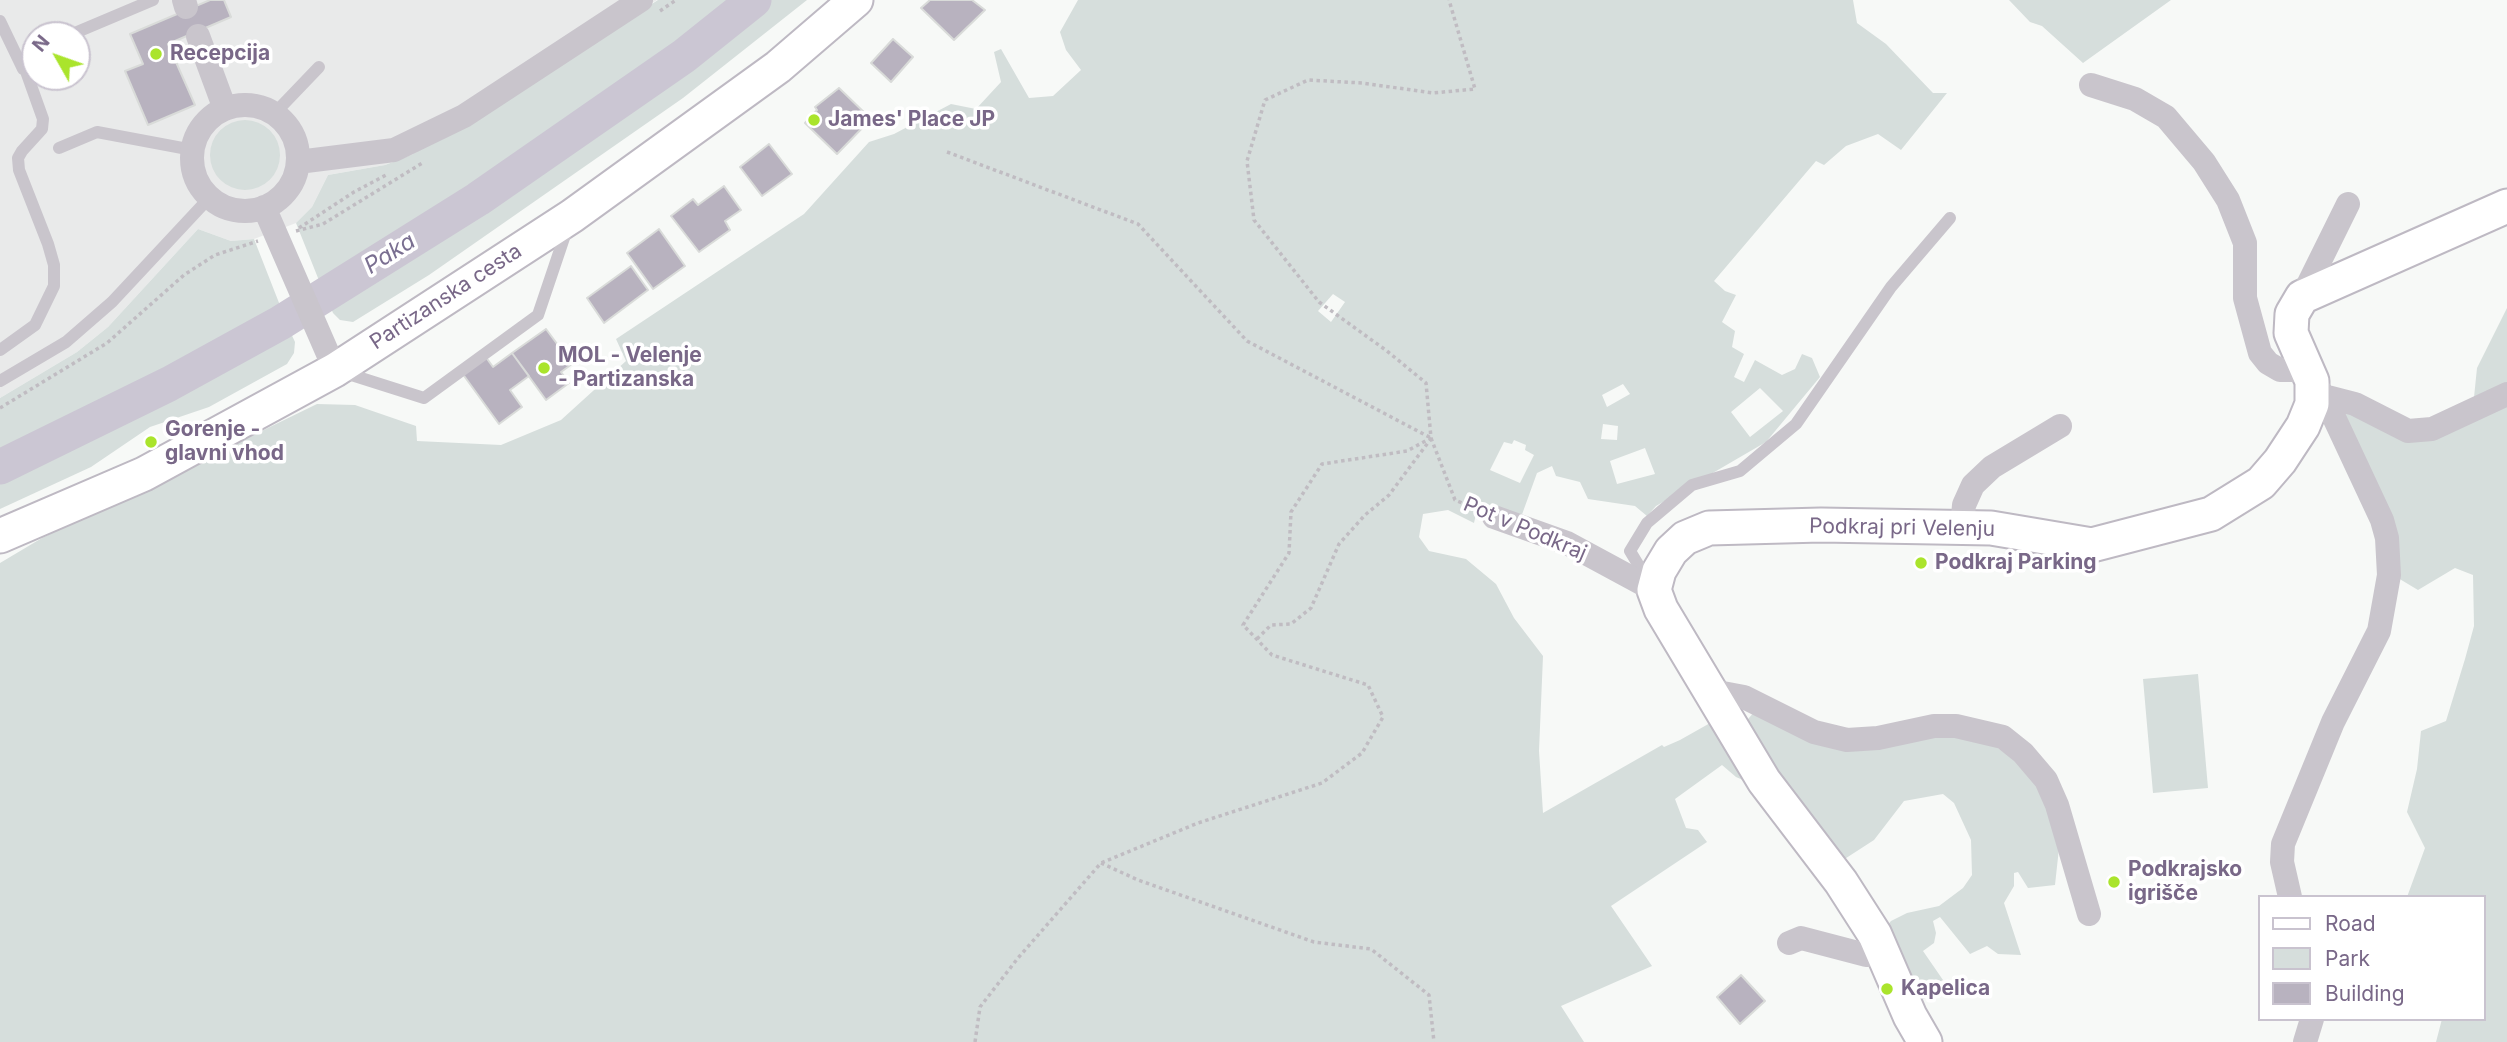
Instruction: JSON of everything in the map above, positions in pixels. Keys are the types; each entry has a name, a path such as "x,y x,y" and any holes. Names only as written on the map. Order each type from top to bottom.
{"street":[{"path":"298,162 394,150 464,116 641,0"},
{"name":"Partizanska cesta","path":"0,536 145,474 335,370 572,216 778,67 856,0"},
{"path":"198,36 225,109"},
{"path":"2091,85 2135,99 2166,117 2204,162 2228,200 2245,243 2245,298 2260,353 2268,363 2315,382 2408,431 2432,429 2507,394"},
{"path":"250,105 274,114 292,135 298,162 287,189 264,207 242,211 230,209 210,197 194,171 193,150 204,125 225,109 250,105"},
{"path":"2290,895 2283,862 2283,844 2333,722 2379,631 2389,575 2387,538 2382,520 2291,333 2292,314 2348,204"},
{"path":"2302,297 2507,206"},
{"path":"264,207 335,370"},
{"name":"Podkraj pri Velenju","path":"1654,590 1659,571 1671,551 1685,538 1709,528 1821,525 1991,528 2092,545 2211,514 2261,483 2280,461 2303,426 2312,404 2315,382"},
{"path":"1962,527 1964,505 1973,485 1992,467 2060,425"},
{"name":"Pot v Podkraj","path":"1494,517 1567,543 1654,590"},
{"path":"1654,590 1661,610 1764,781 1841,882 1875,935 1910,1016 1925,1042"},
{"path":"1712,691 1744,697 1814,732 1847,740 1878,738 1934,726 1956,726 2003,737 2023,753 2046,780 2057,806 2089,914"},
{"path":"1789,943 1801,938 1866,955 1883,953"},
{"path":"2305,1042 2311,1021"}],"lane":[{"path":"91,26 153,0"},
{"path":"0,20 21,66"},
{"path":"12,47 21,53"},
{"path":"274,114 319,67"},
{"path":"0,350 35,325 54,286 54,265 48,244 19,170 18,158 38,138 43,119 31,91"},
{"path":"59,148 97,132 193,150"},
{"path":"0,382 66,342 112,302 210,197"},
{"path":"335,370 424,398 538,315 572,216"},
{"path":"1654,590 1630,551 1647,523 1692,485 1741,471 1796,424 1891,287 1950,218"}],"path":[{"name":"Pot v Podkraj","path":"1449,0 1475,89 1433,93 1362,83 1308,80 1265,100 1247,162 1254,220 1319,302 1426,383 1431,438 1455,500 1494,517"},
{"path":"947,152 1138,224 1247,341 1431,438"},
{"path":"429,159 323,224 295,231 377,178 429,159"},
{"path":"0,408 107,343 184,275 215,255 256,242"},
{"path":"975,1042 980,1007 1017,958 1101,863 1198,823 1322,783 1362,753 1383,717 1368,685 1272,655 1243,625 1289,553 1291,512 1322,464 1407,451 1431,438"},
{"path":"1257,639 1271,625 1291,624 1311,608 1339,544 1365,515 1389,495 1431,438"},
{"path":"1101,863 1138,880 1314,942 1371,949 1429,995 1434,1042"}],"shaded area":[{"path":"0,0 657,0 473,120 411,155 385,165 328,175 312,207 296,223 254,239 231,241 198,229 108,327 77,352 0,398"}],"green space":[{"path":"658,0 744,0 672,56 466,199 322,288 296,223 312,207 328,175 385,165 411,155 473,120"},
{"path":"768,0 807,0 683,98 429,275 353,322 340,320 333,313 328,301 482,205 611,117"},
{"path":"1078,0 1853,0 1857,23 1886,44 1933,93 1947,93 1901,150 1878,134 1846,146 1824,165 1816,161 1714,281 1725,291 1736,295 1722,322 1735,331 1732,347 1744,354 1734,377 1744,382 1755,360 1782,375 1795,369 1802,354 1812,358 1820,377 1766,442 1656,506 1647,516 1635,506 1588,499 1580,482 1556,476 1552,466 1537,473 1520,520 1479,501 1474,523 1448,510 1423,514 1419,537 1429,551 1466,559 1496,584 1514,618 1543,656 1539,751 1543,813 1662,745 1664,747 1680,740 1719,718 1748,776 1743,780 1722,765 1675,799 1686,828 1698,830 1707,842 1611,906 1652,966 1561,1006 1584,1042 0,1042 0,563 42,538 317,404 355,405 416,426 417,441 501,445 561,420 626,361 616,339 804,214 869,142 894,134 951,104 976,109 1001,82 994,52 1001,49 1029,98 1053,96 1081,70 1066,50 1060,32","holes":["1333,294 1345,302 1331,322 1318,311","1623,384 1630,394 1607,407 1602,395","1760,388 1783,411 1750,437 1731,412","1603,424 1618,426 1617,440 1601,439","1514,440 1526,445 1525,450 1534,455 1520,483 1490,470 1504,442 1512,444","1645,448 1655,474 1617,484 1610,461"]},
{"path":"2009,0 2171,0 2083,63 2042,26 2030,22"},
{"path":"245,120 270,130 280,155 270,180 245,190 220,180 210,155 220,130"},
{"path":"198,229 231,241 254,239 283,313 154,385 0,460 0,398 77,352 108,327"},
{"path":"2507,308 2507,389 2473,407 2477,368"},
{"path":"288,327 295,342 294,353 287,364 209,407 150,427 91,467 0,509 0,476 125,415"},
{"path":"2507,405 2507,1042 2436,1042 2441,1021 2486,1021 2486,895 2408,895 2425,848 2407,812 2417,769 2421,731 2446,721 2474,626 2473,575 2455,568 2418,590 2398,578 2341,406 2395,433"},
{"path":"2198,674 2208,788 2153,793 2143,679"},
{"path":"1756,710 1801,733 1937,732 1987,740 2034,774 2060,839 2055,885 2028,888 2018,872 2014,873 2014,886 2004,903 2021,955 1998,954 1987,946 1970,954 1940,917 1933,921 1936,933 1934,943 1923,951 1943,980 1929,988 1930,996 1913,1004 1882,932 1891,921 1907,913 1939,906 1963,888 1972,875 1971,840 1954,803 1943,794 1904,801 1874,840 1840,862 1741,727"}],"building":[{"name":"Recepcija","path":"210,0 224,0 231,17 168,44 195,105 148,125 125,71 143,64 130,34"},
{"path":"930,0 972,0 985,10 954,40 921,8"},
{"path":"893,39 913,57 891,82 871,63"},
{"path":"839,88 871,119 837,154 805,123 817,110 815,107"},
{"path":"769,144 792,174 762,196 740,167"},
{"path":"724,186 741,210 725,221 730,230 699,252 671,216 693,199 698,205"},
{"path":"659,229 685,266 653,289 627,253"},
{"path":"631,266 648,290 604,323 587,298"},
{"name":"MOL - Velenje - Partizanska","path":"546,329 572,364 561,372 569,383 546,400 512,353"},
{"path":"512,353 529,376 510,390 522,407 499,424 462,373 485,356 493,367"},
{"path":"1741,975 1765,1001 1740,1024 1717,997"}],"waterway":[{"name":"Paka","path":"0,467 169,384 280,323 478,199 684,56 754,0"}],"place":[{"name":"Recepcija","path":"156,54"},
{"name":"James' Place JP","path":"814,120"},
{"name":"MOL - Velenje - Partizanska","path":"544,368"},
{"name":"Gorenje - glavni vhod","path":"151,442"},
{"name":"Podkraj Parking","path":"1921,563"},
{"name":"Podkrajsko igrišče","path":"2114,882"},
{"name":"Kapelica","path":"1887,989"}]}
